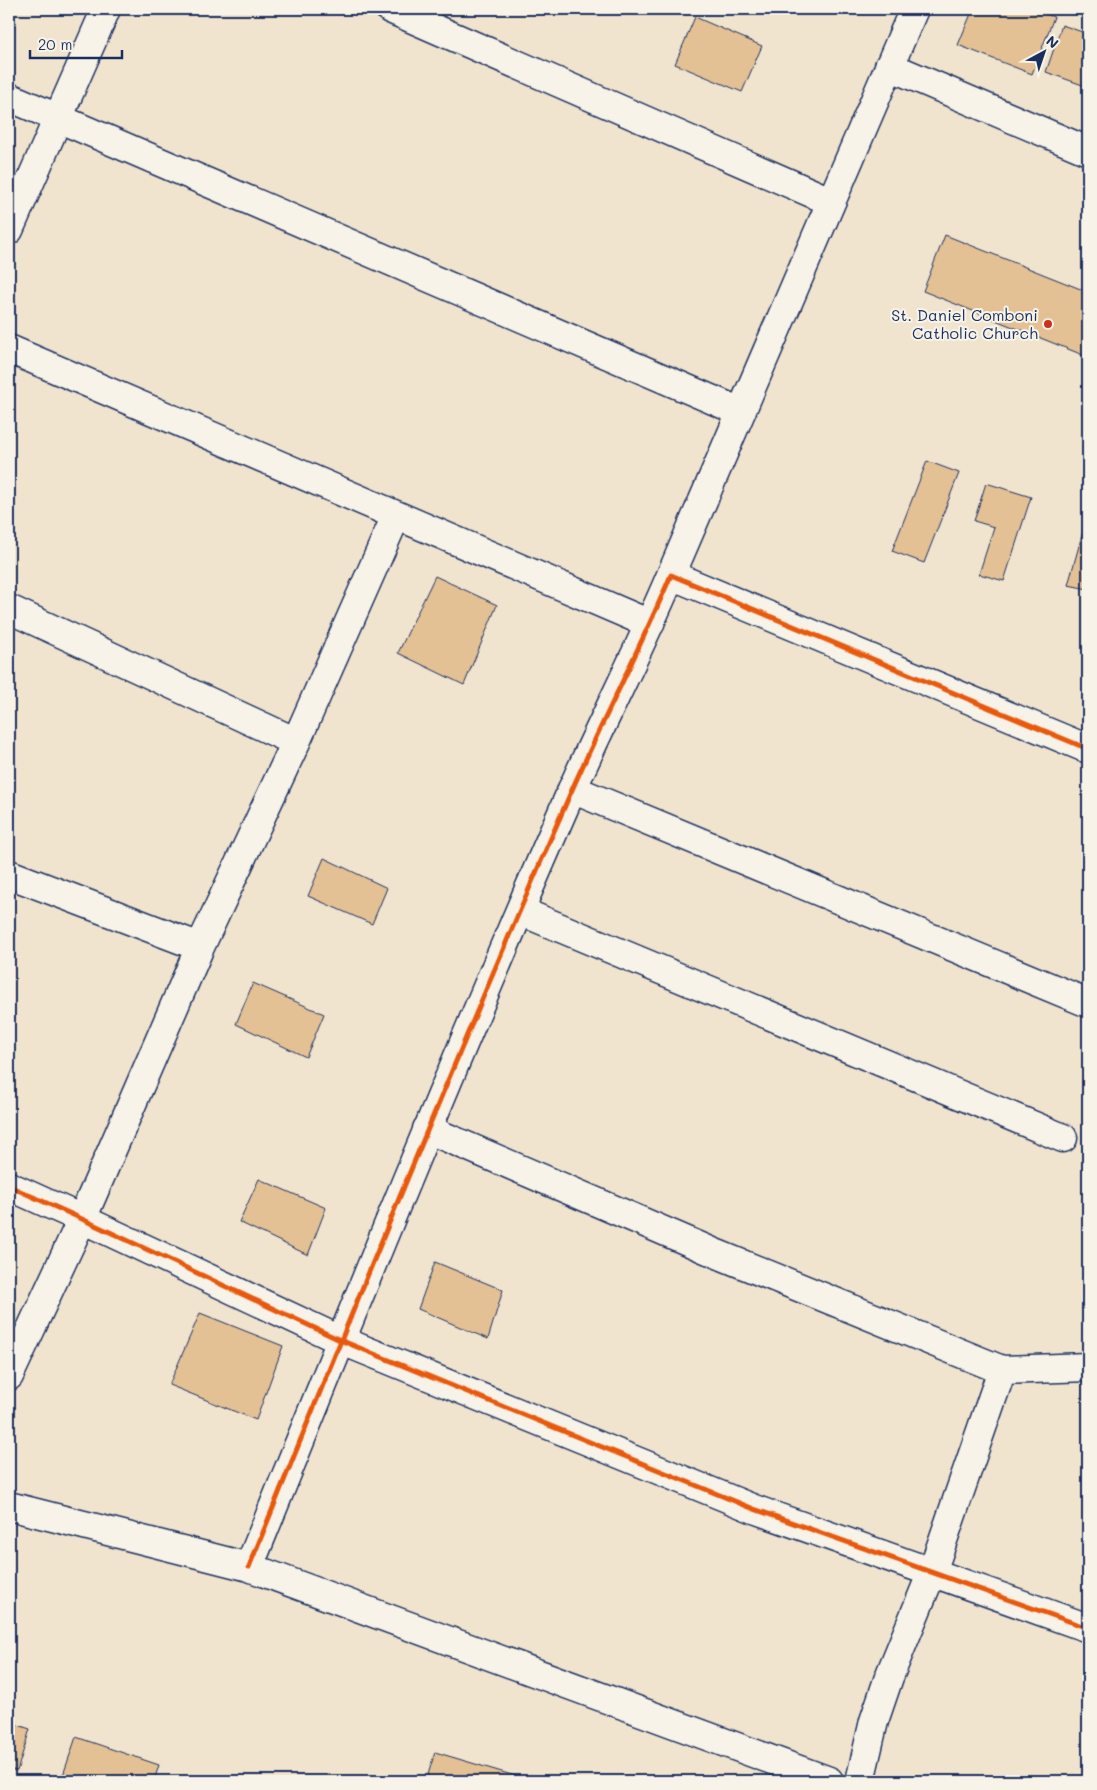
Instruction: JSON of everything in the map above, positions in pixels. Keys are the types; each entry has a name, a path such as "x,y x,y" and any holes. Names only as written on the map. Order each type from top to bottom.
{"street":[{"path":"9,230 106,9"},
{"path":"390,9 830,201"},
{"path":"249,1567 427,1129 572,789 650,624 914,9"},
{"path":"889,66 1088,151"},
{"path":"9,97 741,412"},
{"path":"9,349 650,624"},
{"path":"9,1376 82,1218 200,948 296,742 396,516"},
{"path":"671,575 1088,749"},
{"path":"9,609 296,742"},
{"path":"572,789 1088,1003"},
{"path":"9,874 200,948"},
{"path":"520,912 1063,1138"},
{"path":"427,1129 715,1253 1002,1370 1088,1367"},
{"path":"9,1186 82,1218 340,1340 754,1509 1088,1628"},
{"path":"860,1781 874,1721 889,1677 932,1572 1002,1370"},
{"path":"9,1506 249,1567 829,1781"}],"building":[{"path":"973,9 1032,9 1054,17 1032,74 958,45"},
{"path":"695,17 762,46 742,92 675,64"},
{"path":"1062,25 1088,34 1088,87 1046,72"},
{"name":"St. Daniel Comboni Catholic Church","path":"945,235 1088,292 1088,357 923,291"},
{"path":"927,461 959,473 924,563 892,551"},
{"path":"986,483 1031,497 1004,581 979,574 994,527 974,521"},
{"path":"1084,528 1088,529 1088,589 1068,585"},
{"path":"435,576 497,605 464,685 398,653"},
{"path":"324,858 387,888 372,924 308,896"},
{"path":"253,983 324,1014 306,1057 236,1024"},
{"path":"259,1179 326,1208 308,1255 239,1222"},
{"path":"435,1262 503,1290 488,1339 418,1309"},
{"path":"200,1313 283,1346 256,1420 169,1385"},
{"path":"9,1722 30,1729 17,1771 9,1769"},
{"path":"76,1737 159,1765 154,1781 61,1781"},
{"path":"435,1752 532,1781 426,1781"}],"cycle path":[{"path":"249,1567 407,1178 488,985 571,792 671,575 1088,749"},
{"path":"9,1186 340,1340 754,1509 1088,1628"}],"place":[{"name":"St. Daniel Comboni Catholic Church","path":"1048,324"}]}
